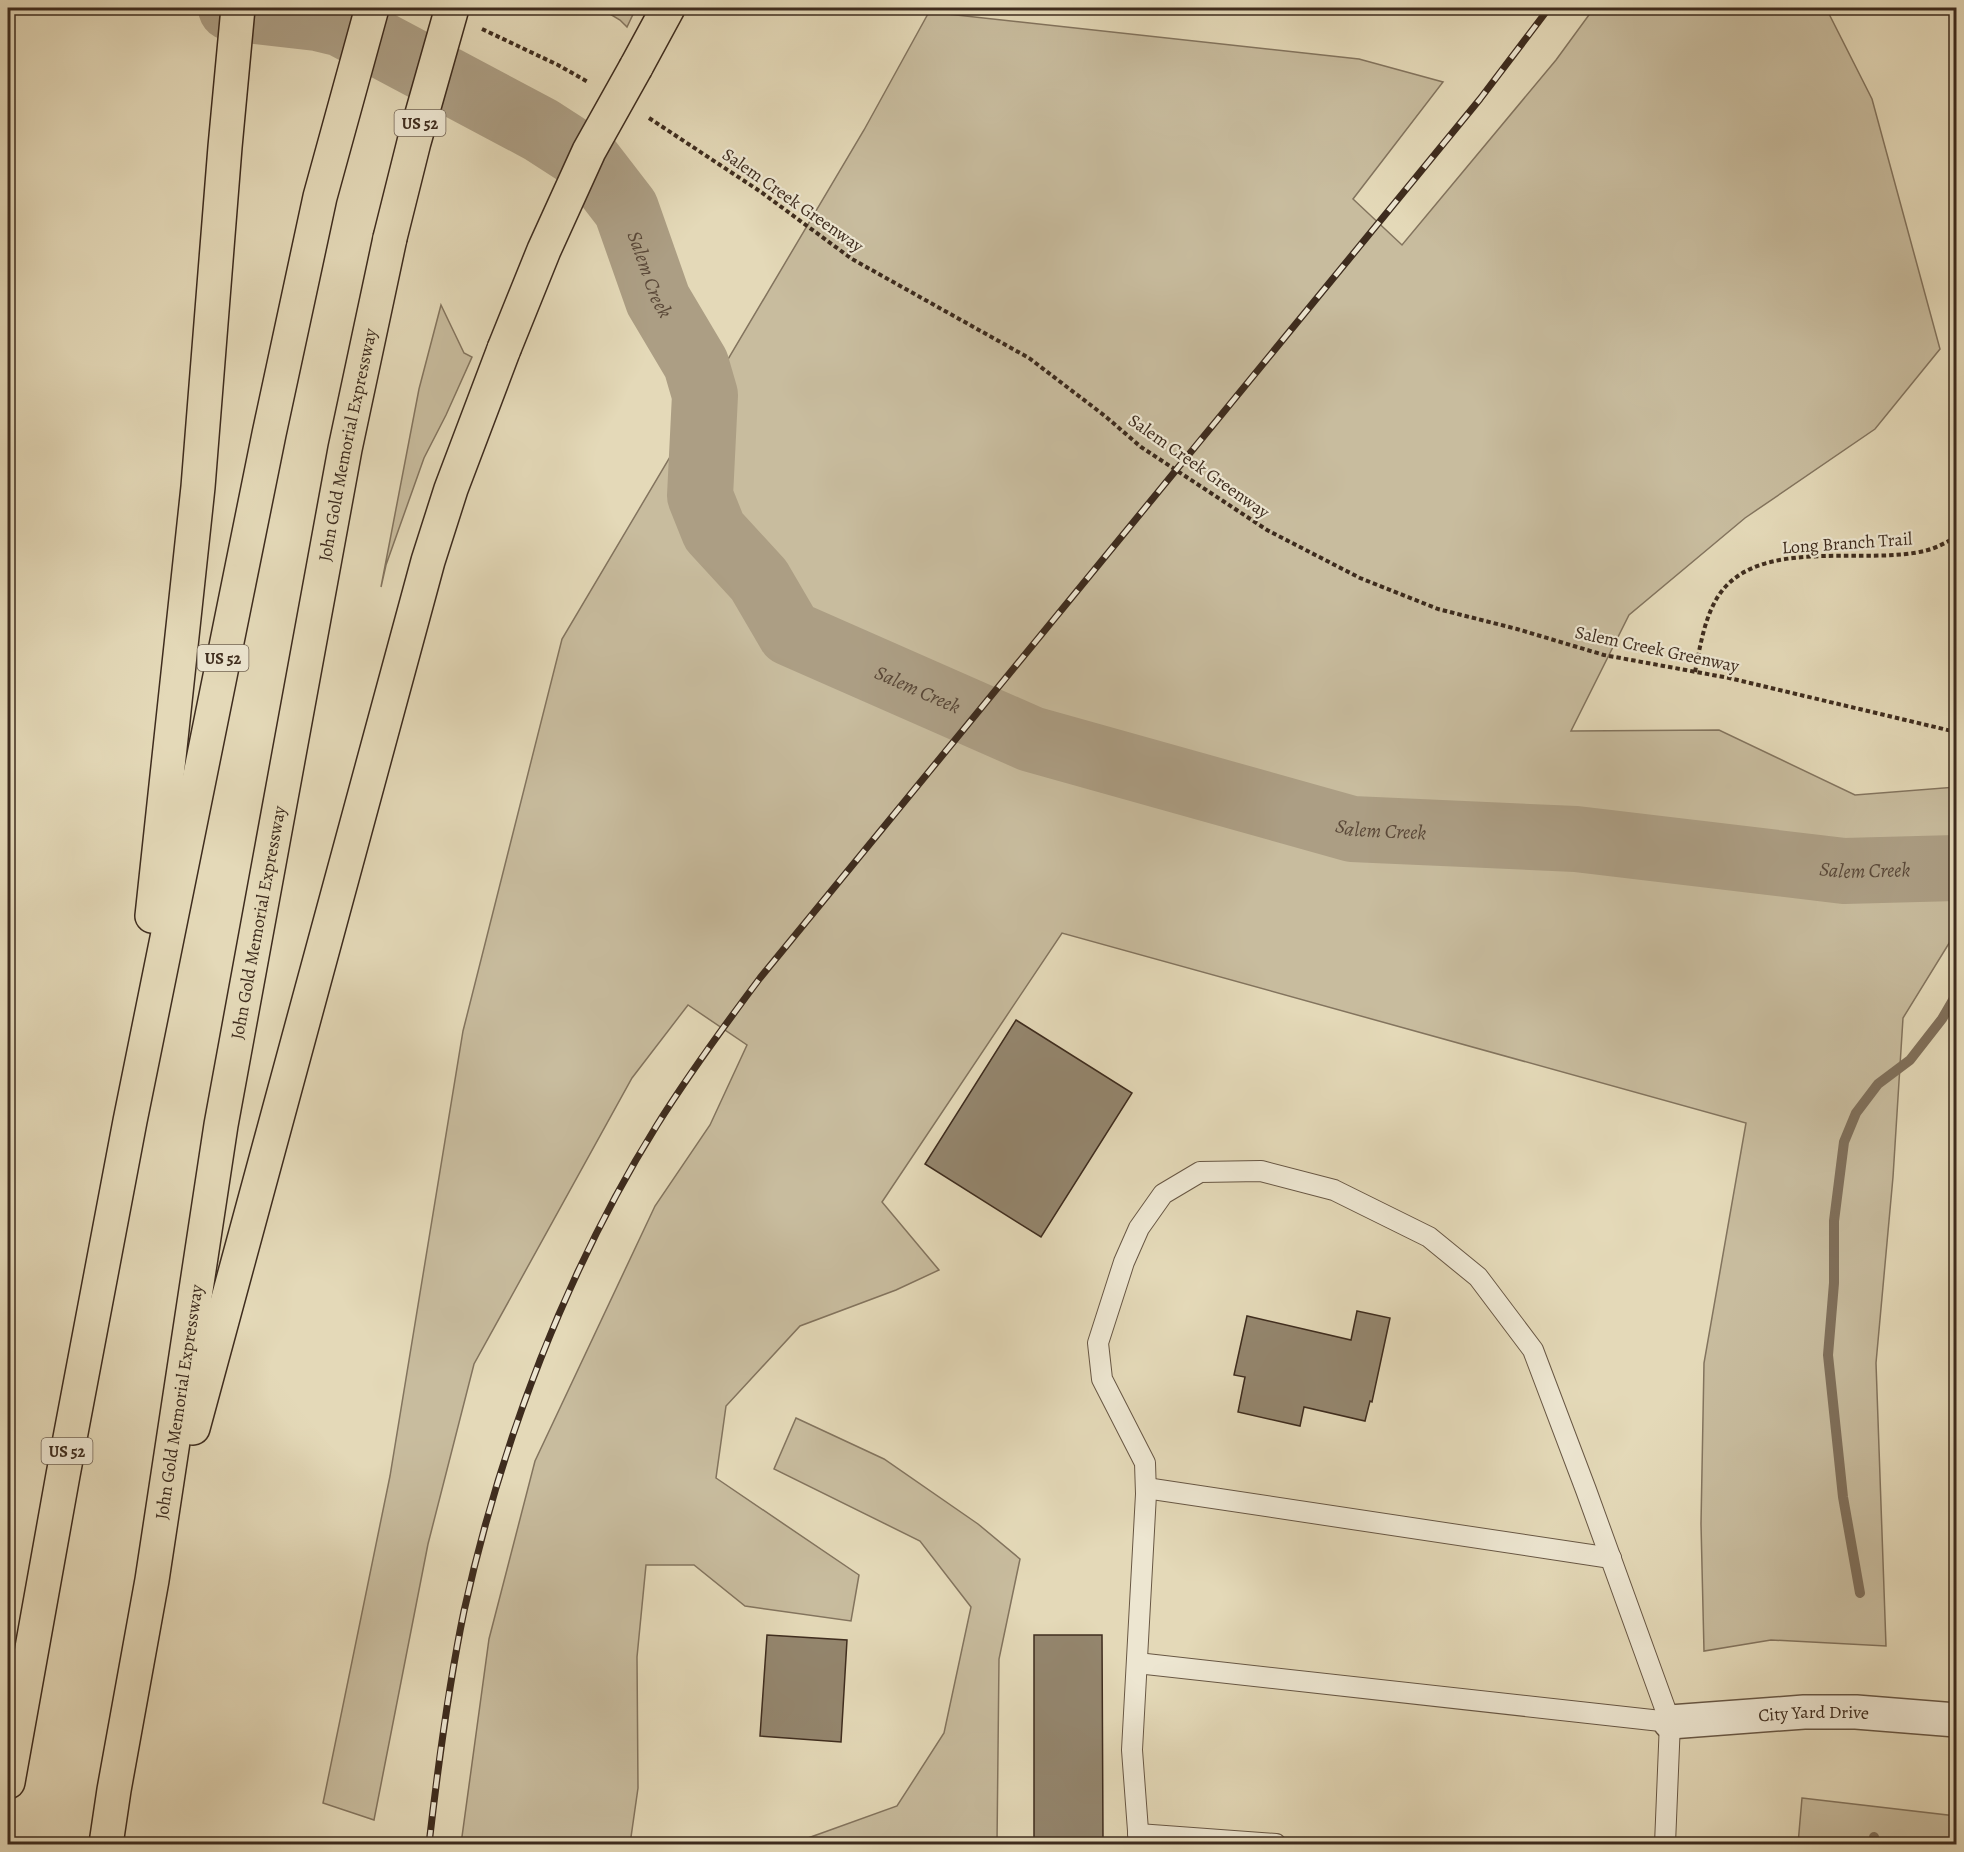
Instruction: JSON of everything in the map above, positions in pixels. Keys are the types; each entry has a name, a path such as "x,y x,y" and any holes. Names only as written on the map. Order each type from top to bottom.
{"highway":[{"path":"130,1121 198,487 238,8"},
{"name":"US 52","path":"8,1782 65,1463 130,1121 266,446 320,197 372,8"},
{"name":"John Gold Memorial Expressway","path":"106,1845 152,1580 221,1125 345,449 390,238 414,142 452,8"},
{"path":"152,1580 428,561 451,489 544,250 589,151 668,8"}],"street":[{"name":"City Yard Drive","path":"1670,1722 1804,1712 1856,1712 1956,1720"}],"lane":[{"path":"1276,1845 1138,1839 1132,1750 1146,1488 1145,1463 1102,1379 1098,1343 1124,1262 1139,1228 1163,1194 1200,1172 1261,1171 1334,1190 1429,1237 1478,1277 1533,1350 1670,1722 1665,1845"},
{"path":"1146,1488 1611,1558"},
{"path":"1137,1663 1670,1722"}],"path":[{"path":"480,28 558,65 588,83"},
{"name":"Salem Creek Greenway","path":"639,112 761,192 852,259 1029,358 1105,416 1141,447 1267,530 1360,578 1438,609 1517,629 1604,655 1824,699 1956,732"},
{"name":"Long Branch Trail","path":"1695,672 1703,631 1718,596 1737,578 1750,570 1783,558 1867,556 1926,551 1942,546 1956,537"}],"shaded area":[{"path":"600,8 636,8 627,27"},
{"path":"1594,8 1826,8 1872,99 1940,349 1875,429 1745,518 1629,615 1571,731 1719,730 1855,795 1956,787 1956,932 1903,1018 1893,1177 1876,1363 1886,1646 1771,1640 1704,1651 1701,1524 1704,1363 1746,1123 1062,933 882,1202 939,1270 896,1290 800,1326 726,1406 716,1478 859,1575 851,1621 745,1606 694,1565 646,1565 637,1657 638,1788 630,1844 461,1844 489,1639 535,1461 655,1206 710,1125 747,1045 688,1005 632,1078 474,1364 428,1544 374,1820 323,1803 390,1476 463,1031 562,639 864,130 929,12 1359,59 1443,82 1353,199 1402,245 1556,60"},
{"path":"441,305 464,353 472,357 424,458 386,565 381,587 419,389"},
{"path":"796,1418 884,1459 978,1524 1020,1559 999,1659 997,1844 811,1844 808,1838 897,1806 944,1733 971,1607 920,1541 774,1469"},
{"path":"1802,1798 1956,1816 1956,1844 1798,1844"}],"building":[{"path":"1016,1020 1132,1093 1041,1237 925,1164"},
{"path":"1357,1311 1390,1318 1372,1402 1370,1401 1365,1421 1304,1407 1300,1426 1238,1412 1245,1377 1234,1375 1247,1316 1351,1340"},
{"path":"767,1635 847,1640 841,1742 760,1736"},
{"path":"1034,1635 1102,1635 1103,1840 1034,1840"}],"waterway":[{"name":"Salem Creek","path":"231,8 317,18 342,24 541,130 589,161 626,209 658,300 696,364 705,395 700,496 714,531 759,580 790,633 1031,739 1352,829 1576,839 1844,871 1956,868"},
{"path":"1860,1593 1843,1497 1828,1355 1834,1283 1834,1221 1844,1142 1856,1113 1878,1084 1910,1060 1942,1019 1956,995"},
{"path":"1873,1844 1874,1837"}],"railway":[{"path":"429,1844 458,1640 479,1548 497,1485 517,1422 566,1299 624,1181 657,1125 707,1050 760,978 1480,99 1549,8"}]}
